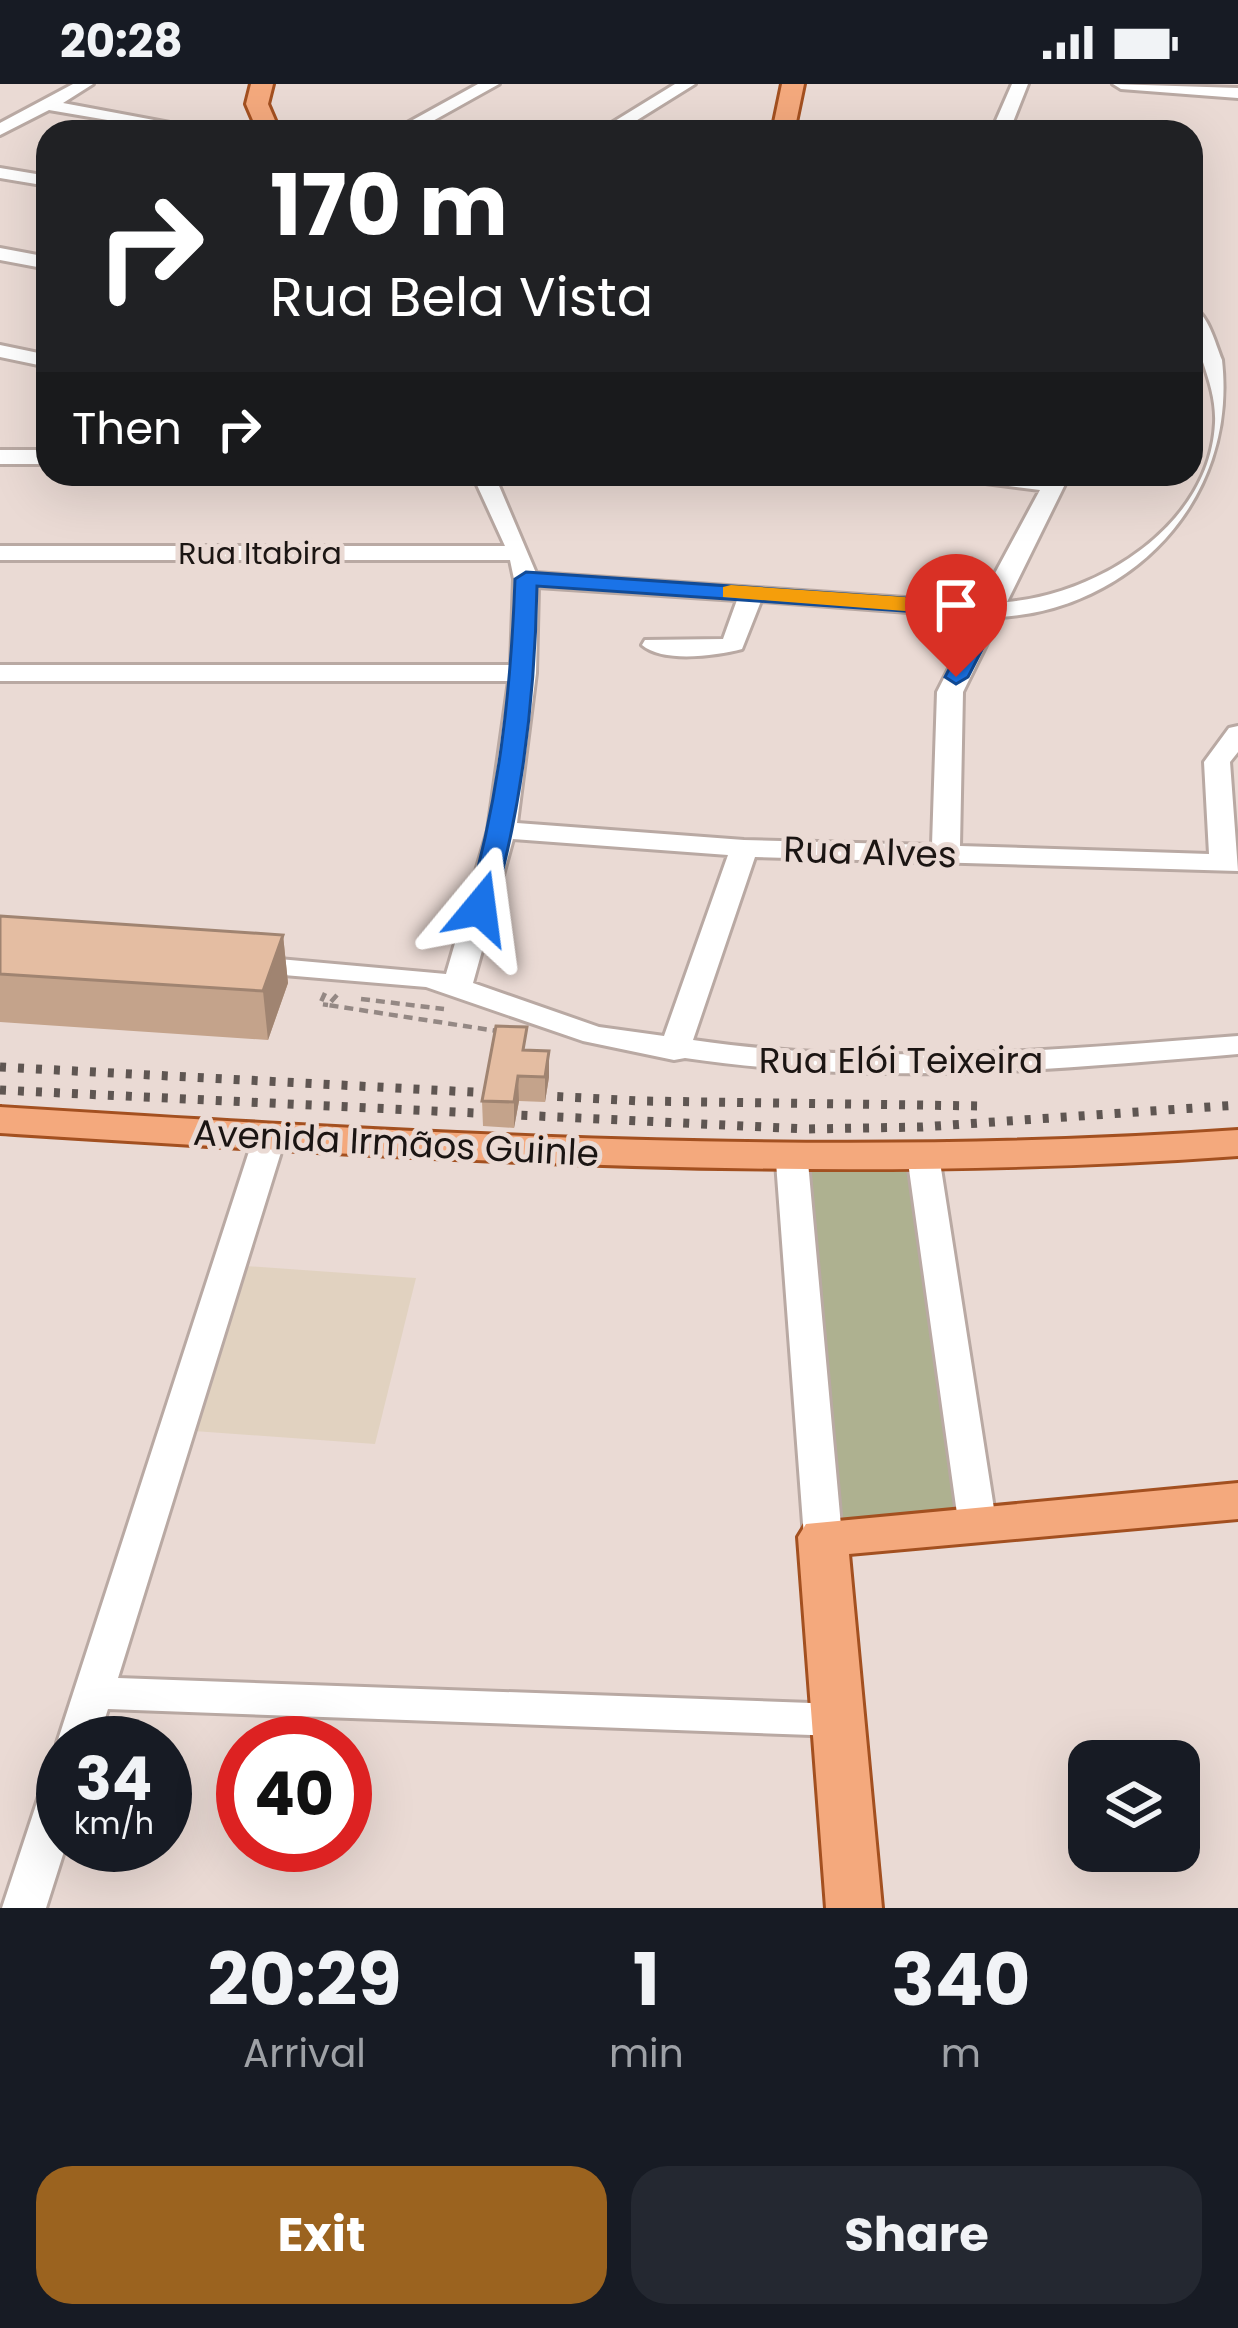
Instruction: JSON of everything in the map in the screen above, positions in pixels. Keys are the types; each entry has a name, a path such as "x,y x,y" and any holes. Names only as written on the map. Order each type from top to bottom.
{"main road":[{"path":"262,84 257,104 264,120"},
{"path":"786,120 793,84"},
{"name":"Avenida Irmãos Guinle","path":"0,1120 544,1154 792,1162 924,1162 1238,1143"},
{"path":"854,1908 824,1537 978,1528 1238,1501"}],"street":[{"path":"0,130 85,84"},
{"path":"423,120 491,84"},
{"path":"626,120 687,84"},
{"path":"1005,120 1020,84"},
{"path":"1120,84 1238,93"},
{"path":"47,105 137,120"},
{"path":"0,172 36,179"},
{"path":"0,254 36,261"},
{"name":"Rua Itabira","path":"0,553 523,566 752,593 991,611 1052,604 1104,584 1172,532 1199,499 1219,460 1227,421 1216,368 1203,339"},
{"path":"0,351 36,358"},
{"path":"0,370 36,370"},
{"path":"0,457 36,457"},
{"path":"458,985 502,830 524,673 523,566 488,486"},
{"path":"946,854 947,707 956,677 1054,486"},
{"path":"654,645 728,646 737,640 752,593"},
{"path":"0,673 524,673"},
{"path":"1231,862 1217,762 1238,734"},
{"name":"Rua Alves","path":"502,830 744,848 1231,862"},
{"path":"674,1051 744,848"},
{"name":"Rua Elói Teixeira","path":"224,964 384,973 458,985 566,1027 674,1051 806,1065 919,1068 1238,1045"},
{"path":"86,1716 270,1136"},
{"path":"792,1162 824,1537"},
{"path":"924,1162 978,1528"},
{"path":"93,1694 838,1720"},
{"path":"24,1908 36,1871"}],"path":[{"path":"322,992 327,993 320,1004 515,1034"},
{"path":"328,1005 334,994 438,1010"}],"shaded area":[{"path":"246,1266 416,1278 375,1444 194,1431"}],"green space":[{"path":"792,1162 924,1162 978,1528 823,1537"}],"building":[{"path":"0,916 283,935 263,991 0,974"},
{"path":"496,1026 527,1027 523,1050 549,1051 545,1077 518,1076 514,1102 482,1101"}],"railway":[{"path":"0,1067 641,1101 983,1106"},
{"path":"0,1090 806,1129 922,1127 1238,1105"}],"slow traffic":[{"path":"731,592 905,604"}],"route":[{"path":"480,908 502,830 524,673 526,579 991,611 956,677"}]}
